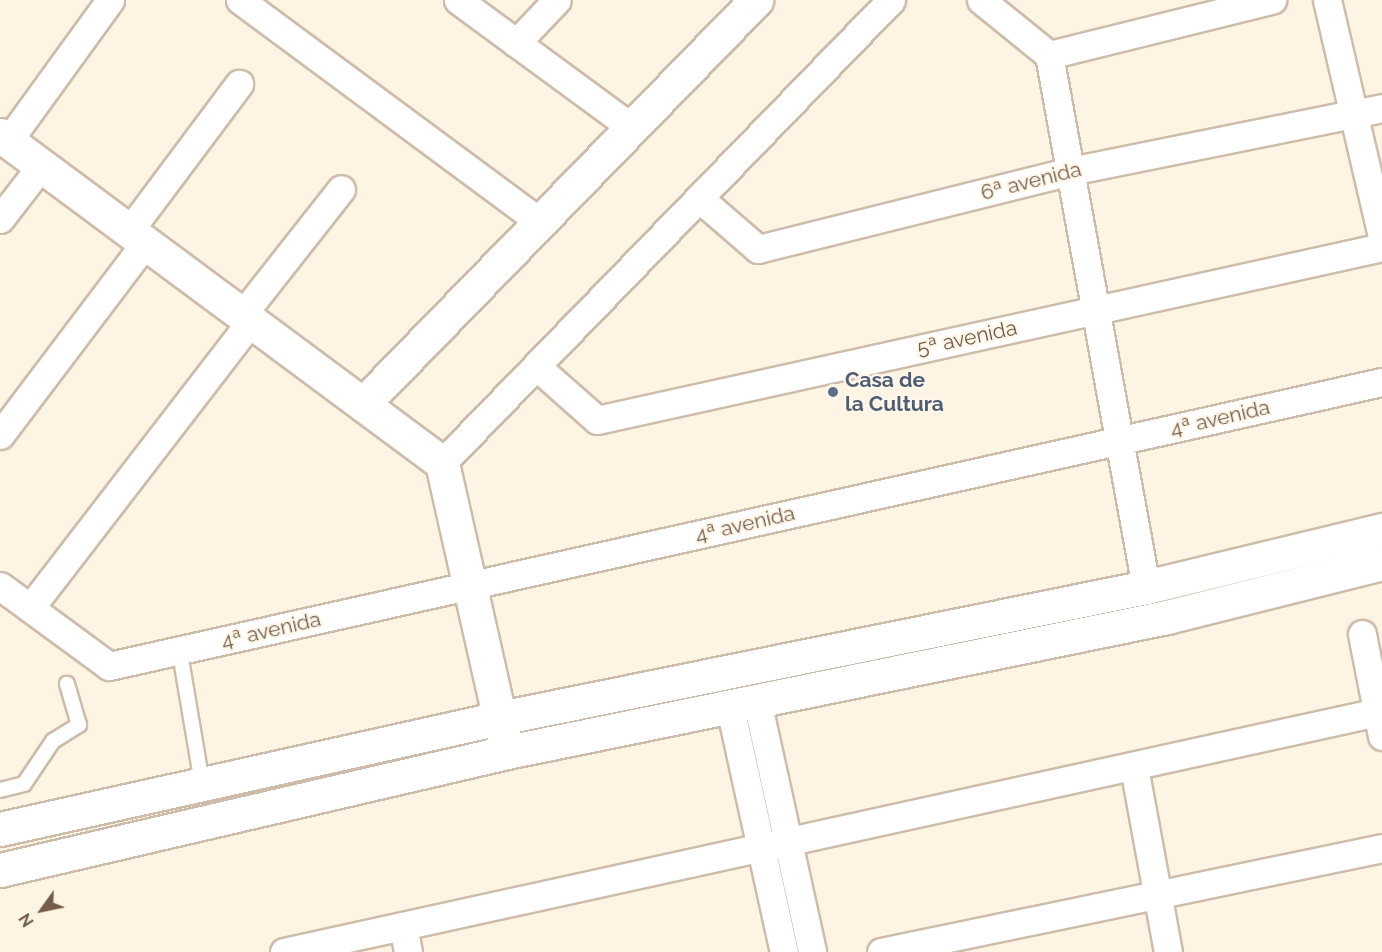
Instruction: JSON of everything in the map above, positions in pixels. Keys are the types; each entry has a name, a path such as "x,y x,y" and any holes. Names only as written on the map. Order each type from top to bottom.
{"main road":[{"path":"363,405 756,0"},
{"path":"4,138 442,463 507,752"},
{"path":"0,829 500,718 1146,587 1382,530"},
{"path":"0,870 507,752 1167,617 1382,563"}],"street":[{"path":"4,138 110,0"},
{"path":"240,0 540,222"},
{"path":"458,0 632,128"},
{"path":"516,43 557,0"},
{"path":"442,463 891,0"},
{"path":"981,0 1050,55 1146,587"},
{"path":"1050,55 1272,0"},
{"path":"1328,0 1382,236"},
{"path":"0,435 137,237 239,84"},
{"name":"6ª avenida","path":"699,198 758,249 1070,171 1382,108"},
{"path":"0,219 41,166"},
{"path":"0,586 30,608 341,189"},
{"name":"5ª avenida","path":"536,366 597,420 1382,247"},
{"name":"4ª avenida","path":"30,608 109,666 1382,382"},
{"path":"284,952 406,939 787,840 1134,767 1379,724 1362,634"},
{"path":"743,704 787,840 812,952"},
{"path":"743,704 761,846 784,952"},
{"path":"1134,767 1168,952"},
{"path":"881,952 1157,899 1382,848"}],"lane":[{"path":"182,665 202,783"},
{"path":"0,790 24,784 53,741 79,725 67,684"}],"place":[{"name":"Casa de la Cultura","path":"833,392"}]}
